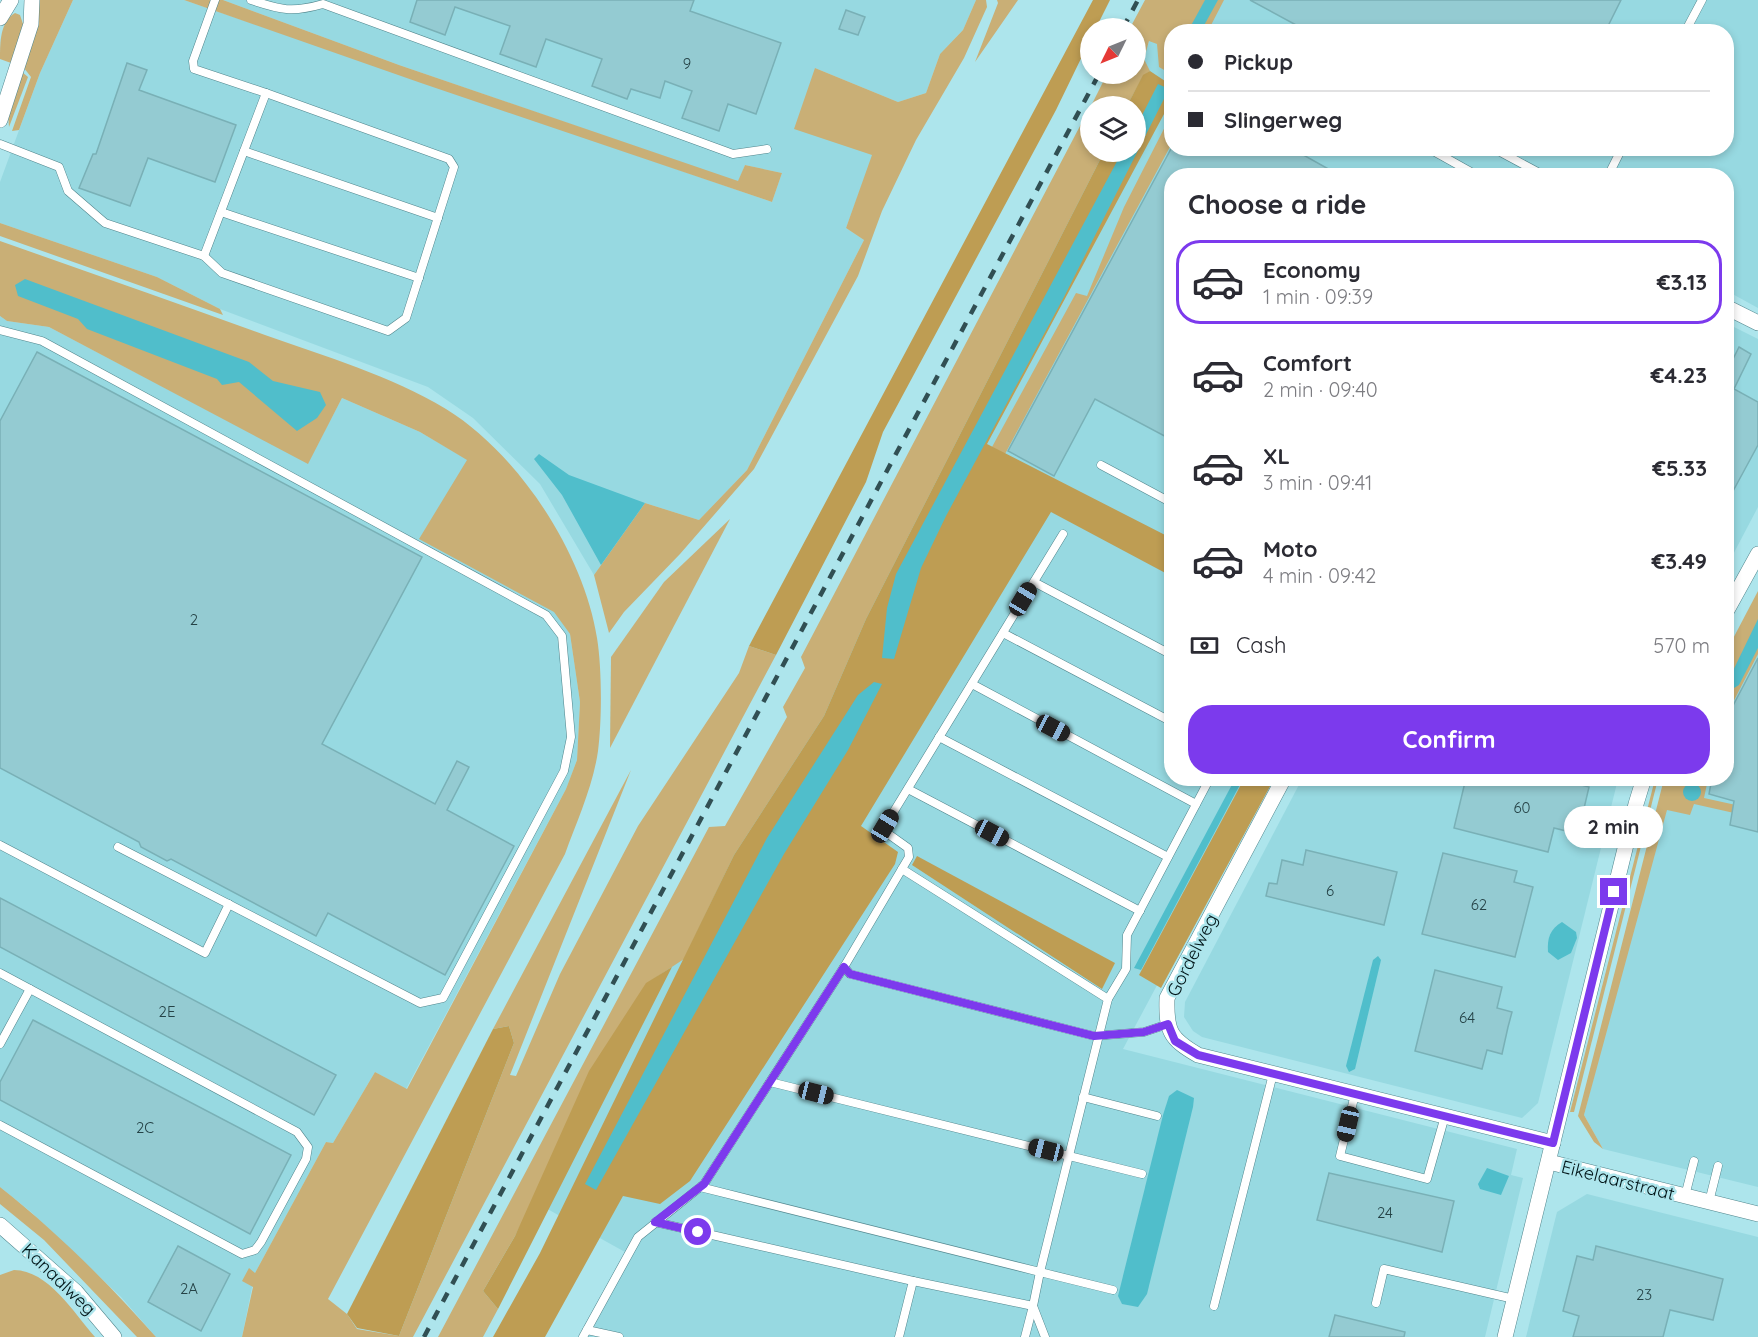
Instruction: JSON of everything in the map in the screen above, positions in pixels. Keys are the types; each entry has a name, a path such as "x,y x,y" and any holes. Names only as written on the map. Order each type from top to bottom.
{"street":[{"path":"0,18 11,0"},
{"path":"0,120 31,24 32,0"},
{"path":"1734,311 1758,323"},
{"path":"1734,598 1758,554"},
{"name":"Gordelweg","path":"1168,1024 1167,998 1280,786"},
{"path":"1549,1162 1642,786"},
{"path":"1168,1024 1175,1041 1198,1055 1553,1143"},
{"name":"Eikelaarstraat","path":"1505,1337 1549,1162 1758,1214"},
{"name":"Kanaalweg","path":"0,1225 76,1292 114,1337"}],"lane":[{"path":"0,144 59,167 68,191 105,223 204,256 222,273 388,331 406,318 454,167 449,159 194,69 193,61 215,0"},
{"path":"251,0 282,11 297,12 323,4 733,154 767,149"},
{"path":"1689,24 1702,0"},
{"path":"204,256 266,93"},
{"path":"244,151 438,218"},
{"path":"1442,156 1464,168"},
{"path":"1508,156 1530,168"},
{"path":"221,212 419,278"},
{"path":"0,330 42,341 546,615 562,636 571,737 564,771 443,998 420,1003 118,848"},
{"path":"1101,465 1164,499"},
{"path":"619,1337 585,1333 638,1237 700,1187 844,967 909,857 908,848 887,833 885,826 1063,534"},
{"path":"1034,582 1164,650"},
{"path":"1003,633 1164,718"},
{"path":"972,684 1196,804"},
{"path":"939,737 1168,857"},
{"path":"1025,1337 1108,999 1126,969 1127,935 1206,786"},
{"path":"908,789 1140,911"},
{"path":"0,845 205,953 229,904"},
{"path":"902,869 1108,999"},
{"path":"844,967 850,974 1099,1035 1144,1032 1168,1024"},
{"path":"0,973 297,1132 308,1147 306,1159 255,1250 242,1254 0,1125"},
{"path":"0,1044 30,989"},
{"path":"1214,1306 1273,1074"},
{"path":"770,1082 1142,1174"},
{"path":"1355,1094 1340,1156 1427,1179 1445,1116"},
{"path":"1083,1097 1157,1116"},
{"path":"1685,1196 1694,1161"},
{"path":"1709,1202 1718,1166"},
{"path":"700,1187 1113,1290"},
{"path":"655,1222 1033,1306"},
{"path":"1376,1303 1384,1269 1514,1299"},
{"path":"899,1337 913,1281"},
{"path":"1033,1306 1045,1337"}],"shaded area":[{"path":"38,0 73,0 40,73 19,130 12,131 31,77 24,68 37,24"},
{"path":"73,0 184,0 772,202 782,173 745,165 738,182 399,65 223,0 976,0 963,30 940,54 926,93 898,102 815,68 873,155 846,228 864,240 747,470 699,520 645,503 594,575 540,484 473,418 428,387 220,309 157,277 0,223 0,182 40,73"},
{"path":"184,0 223,0 399,65 738,181 745,165 782,173 772,202"},
{"path":"976,0 986,0 987,7 964,58 916,140 882,211 858,276 754,469 680,554 624,612 609,633 594,575 645,503 699,520 747,470 864,240 846,228 872,155 794,129 815,68 898,102 926,93 940,54 963,30"},
{"path":"997,0 1018,0 975,62 998,3"},
{"path":"1093,0 1110,0 1101,18 1083,18"},
{"path":"1145,0 1224,0 1212,24 1164,24 1164,70 1159,67 1157,44 1149,41 1146,52 1146,18 1135,18"},
{"path":"1166,0 1758,0 1758,308 1734,295 1734,168 1164,168 1164,786 1263,786 1123,1049 1517,1149 1511,1175 1523,1178 1485,1337 578,1337 625,1252 542,1206 844,631 1085,162 1146,162 1146,96 1117,96 1128,84 1146,84 1146,49"},
{"path":"1205,0 1218,0 1205,24 1192,24"},
{"path":"15,13 20,15 23,24 11,63 0,59 0,46 6,22"},
{"path":"1080,24 1080,61 1056,110 883,432 866,482 776,655 749,646"},
{"path":"1150,71 1164,80 1164,114 1146,148 1146,96 1132,96 1138,84 1146,84 1146,73"},
{"path":"22,72 28,77 9,127 8,114"},
{"path":"1102,84 1139,84 1132,96 1096,96"},
{"path":"1158,84 1164,87 1164,99 1146,135 1146,107"},
{"path":"1080,126 1080,162 1099,162 866,619 824,716 734,855 684,959 646,984 515,1236 483,1291 498,1309 483,1337 438,1337 709,827 725,826 787,717 783,707 805,668 801,657"},
{"path":"1164,129 1165,156 1005,454 992,447 1076,293 1087,296 1124,207"},
{"path":"1099,162 1138,162 987,444 1164,534 1164,572 1051,512 861,826 898,852 895,864 690,1181 660,1204 623,1196 545,1337 493,1337 540,1253 734,855 824,716 866,619"},
{"path":"1117,162 1132,162 1065,295 946,516 921,568 894,659 882,658 887,608 896,574"},
{"path":"0,223 157,277 220,309 223,315 0,236"},
{"path":"0,241 357,368 403,386 446,409 473,428 499,452 544,509 563,540 590,606 599,650 601,694 598,751 589,790 565,854 328,1299 347,1314 357,1329 399,1336 514,1043 509,1026 493,1029 631,770 510,1075 516,1076 560,974 638,826 739,673 749,646 776,655 413,1337 242,1337 253,1287 242,1281 249,1268 255,1273 326,1142 333,1143 375,1072 407,1089 566,789 577,760 580,702 570,634 554,612 419,539 467,460 420,432 342,398 308,464 49,327 7,321 0,316"},
{"path":"25,279 249,362 273,381 320,392 326,405 317,418 297,431 239,382 222,385 217,379 87,329 78,319 18,296 15,285"},
{"path":"0,316 7,321 49,327 308,463 342,398 420,432 468,460 420,539 555,612 570,634 580,702 577,760 566,789 406,1089 375,1072 333,1143 326,1142 255,1273 242,1337 156,1337 121,1297 31,1212 0,1187"},
{"path":"1734,327 1758,339 1758,507 1734,553"},
{"path":"539,454 569,475 645,503 601,565 562,495 534,459"},
{"path":"730,519 610,748 611,657 664,582"},
{"path":"1758,591 1758,654 1734,700 1734,637"},
{"path":"1758,599 1758,1187 1603,1149 1584,1115 1669,786 1734,786 1734,645"},
{"path":"1758,619 1758,648 1739,685 1734,688 1734,669"},
{"path":"874,682 882,684 848,750 784,854 596,1190 585,1184 767,838 858,695"},
{"path":"1231,786 1239,786 1141,970 1134,968"},
{"path":"1240,786 1270,786 1161,988 1139,975"},
{"path":"1298,786 1616,786 1538,1103 1522,1118 1202,1037 1193,1031 1184,1017 1185,1002"},
{"path":"1653,786 1656,786 1574,1112 1570,1112"},
{"path":"1662,786 1707,786 1704,798 1745,807 1743,815 1694,804 1690,815 1667,810 1584,1115 1603,1149 1594,1142 1578,1116"},
{"path":"1684,786 1700,786 1701,796 1696,801 1688,801 1683,796"},
{"path":"917,856 1115,963 1102,989 912,865"},
{"path":"1562,922 1576,932 1577,938 1571,953 1558,960 1548,952 1548,942 1552,931"},
{"path":"1378,956 1381,960 1355,1069 1349,1072 1346,1066 1373,960"},
{"path":"672,967 498,1309 483,1291 515,1236 589,1071 646,983"},
{"path":"509,1026 514,1043 399,1336 357,1328 347,1314 493,1029"},
{"path":"1177,1090 1194,1098 1193,1107 1147,1294 1138,1307 1122,1304 1118,1296 1163,1115 1169,1096"},
{"path":"1487,1168 1509,1176 1501,1195 1480,1189 1478,1184"},
{"path":"0,1187 81,1259 156,1337 137,1337 44,1240 0,1204"},
{"path":"1587,1194 1758,1237 1758,1337 1526,1337 1557,1212"},
{"path":"14,1270 38,1277 49,1285 95,1337 0,1337 0,1275"}],"building":[{"path":"417,0 694,0 690,11 781,43 756,114 728,104 719,131 682,118 692,91 665,81 660,98 631,89 627,99 592,86 602,59 546,39 536,67 500,54 510,26 455,7 445,35 410,22"},
{"path":"1250,0 1621,0 1609,24 1294,24"},
{"path":"846,10 865,17 858,35 839,29"},
{"path":"127,63 147,70 139,90 236,125 215,182 148,158 130,206 79,188 93,154 96,154"},
{"path":"1167,156 1305,156 1327,168 1164,168 1164,436 1095,399 1054,476 1008,451"},
{"path":"1739,347 1751,354 1734,389 1734,357"},
{"path":"37,352 422,557 322,744 435,804 457,761 469,767 447,810 514,846 445,975 328,913 316,936 171,859 167,861 141,847 139,842 0,768 0,421"},
{"path":"1734,389 1758,402 1758,445 1734,489"},
{"path":"1758,658 1758,832 1730,825 1734,801 1709,794 1710,786 1734,786 1734,704"},
{"path":"1464,786 1589,787 1578,834 1554,828 1548,852 1454,828"},
{"path":"1306,850 1397,872 1384,925 1266,896 1269,883 1277,884 1282,860 1303,865"},
{"path":"1443,853 1517,871 1514,882 1533,887 1515,957 1422,934"},
{"path":"0,898 336,1075 314,1115 0,947"},
{"path":"1435,970 1502,987 1497,1008 1512,1012 1502,1054 1487,1050 1482,1069 1415,1051"},
{"path":"33,1020 291,1155 250,1234 0,1100 0,1082"},
{"path":"1329,1173 1454,1201 1442,1252 1317,1220"},
{"path":"178,1246 230,1274 201,1331 148,1302"},
{"path":"1596,1246 1723,1279 1713,1320 1670,1310 1663,1337 1573,1337 1579,1316 1563,1311 1577,1256 1593,1260"},
{"path":"1335,1315 1405,1332 1404,1337 1329,1337"}],"railway":[{"path":"1128,18 1138,0"},
{"path":"424,1337 1094,84"}],"route":[{"path":"698,1232 655,1222 704,1184 844,967 850,974 1094,1036 1144,1032 1168,1024 1175,1041 1198,1055 1553,1143 1614,892"}]}
